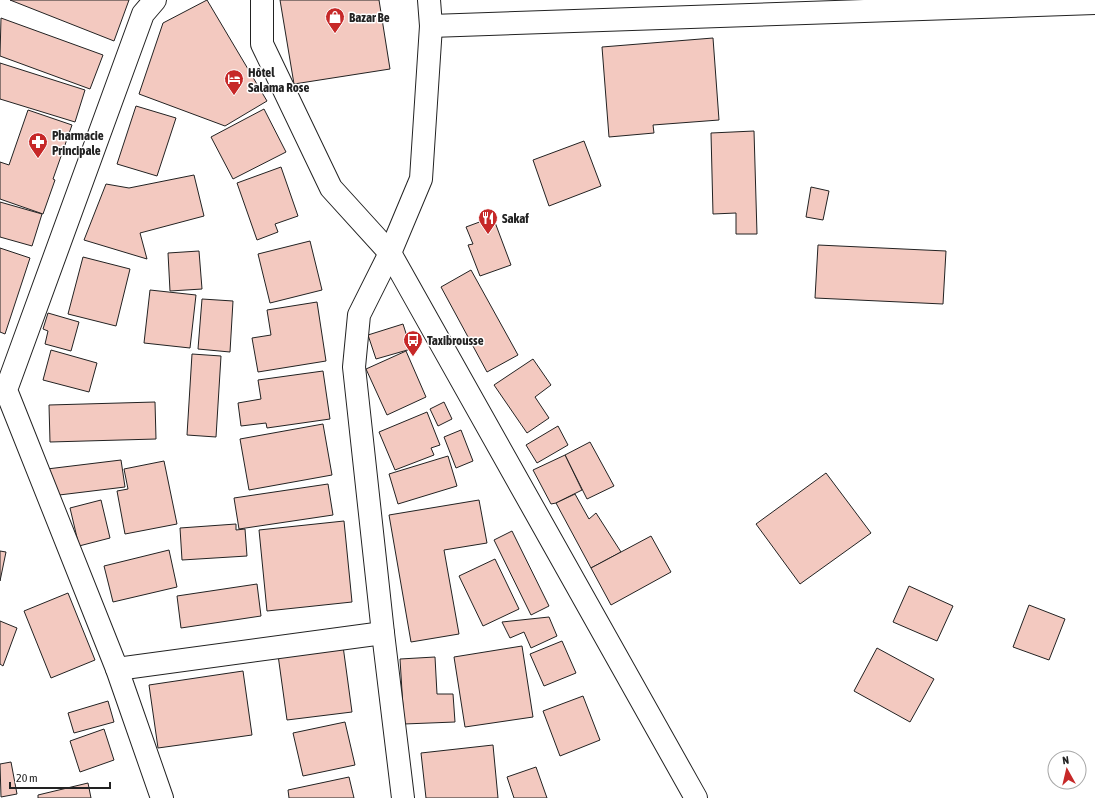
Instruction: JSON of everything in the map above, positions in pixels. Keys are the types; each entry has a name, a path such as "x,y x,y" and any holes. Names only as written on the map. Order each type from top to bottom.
{"street":[{"path":"155,0 143,14 6,390 117,668 162,798"},
{"path":"262,0 262,44 332,188 390,253 696,798"},
{"path":"403,798 383,633 354,367 359,315 390,253 420,179 431,26 429,0"},
{"path":"431,26 1095,3"},
{"path":"117,668 383,633"}],"building":[{"path":"10,0 129,0 114,41"},
{"path":"207,0 267,101 225,126 139,94 163,23"},
{"name":"Bazar Be","path":"280,0 379,0 390,69 294,84"},
{"path":"1,18 103,55 90,89 0,56"},
{"path":"713,38 719,120 653,125 654,133 609,137 602,47"},
{"path":"0,63 85,90 75,122 0,99"},
{"path":"136,106 176,118 157,176 117,164"},
{"path":"264,109 286,152 233,179 211,137"},
{"path":"28,110 72,125 53,179 55,180 43,214 0,199 0,162 9,165"},
{"path":"754,131 757,234 736,234 736,213 713,214 711,133"},
{"path":"584,141 601,186 549,206 533,160"},
{"path":"281,167 298,216 275,224 278,232 257,240 237,183"},
{"path":"194,175 204,216 140,233 147,259 84,240 106,184 129,188"},
{"path":"811,187 829,191 823,220 806,217"},
{"path":"0,202 42,214 32,246 0,237"},
{"path":"493,217 511,265 480,276 468,245 473,244 466,227"},
{"path":"310,241 322,290 270,303 258,254"},
{"path":"818,245 946,251 943,304 815,298"},
{"path":"0,248 30,258 5,334 0,332"},
{"path":"199,251 202,289 170,291 168,253"},
{"path":"83,257 130,269 116,326 68,314"},
{"path":"471,270 518,355 487,372 441,287"},
{"path":"150,290 196,295 190,348 144,343"},
{"path":"202,299 233,301 230,352 198,349"},
{"path":"317,302 326,361 258,372 252,338 271,335 267,310"},
{"path":"48,313 79,322 71,351 45,344 48,331 43,329"},
{"path":"403,324 411,349 376,359 368,335"},
{"path":"51,350 97,363 89,392 43,380"},
{"path":"406,351 426,397 387,415 366,369"},
{"path":"192,354 221,356 216,437 187,435"},
{"path":"533,359 551,385 535,397 549,418 527,433 494,385"},
{"path":"323,371 330,419 267,428 266,423 241,426 238,403 261,399 258,380"},
{"path":"155,402 156,439 50,442 49,405"},
{"path":"444,402 452,419 438,426 430,409"},
{"path":"427,412 440,445 431,448 434,455 395,470 379,432"},
{"path":"323,424 332,475 249,490 240,439"},
{"path":"558,426 568,445 537,463 526,445"},
{"path":"461,430 473,461 456,468 444,437"},
{"path":"590,442 614,486 587,499 565,455"},
{"path":"565,455 582,490 551,504 533,470"},
{"path":"448,456 457,486 398,504 389,474"},
{"path":"121,460 125,487 51,496 47,469"},
{"path":"164,461 177,524 125,534 117,491 128,489 124,469"},
{"path":"826,473 871,533 800,584 756,524"},
{"path":"328,484 333,515 239,529 234,498"},
{"path":"575,494 589,519 596,513 621,552 591,568 556,503"},
{"path":"101,500 110,538 79,546 70,508"},
{"path":"479,500 487,543 444,550 459,634 411,642 389,515"},
{"path":"344,521 352,602 267,611 259,530"},
{"path":"236,524 236,530 245,529 247,556 182,560 180,528"},
{"path":"512,531 549,606 531,615 494,540"},
{"path":"651,536 671,572 611,605 591,568"},
{"path":"169,550 177,587 113,602 104,566"},
{"path":"0,551 6,552 0,581"},
{"path":"495,559 519,609 483,626 459,576"},
{"path":"257,584 261,616 181,628 177,596"},
{"path":"909,586 953,606 937,641 893,622"},
{"path":"68,593 95,660 51,678 24,611"},
{"path":"1029,605 1065,619 1049,660 1013,647"},
{"path":"549,617 557,636 531,648 524,632 510,638 502,622"},
{"path":"0,621 17,628 3,666 0,664"},
{"path":"562,641 576,673 544,686 530,654"},
{"path":"343,646 352,712 287,720 278,655"},
{"path":"522,646 533,717 465,727 454,657"},
{"path":"877,648 934,679 910,722 854,691"},
{"path":"435,657 437,694 453,694 455,722 404,724 400,659"},
{"path":"243,671 252,735 158,748 149,685"},
{"path":"583,696 600,740 560,756 543,711"},
{"path":"108,701 114,722 74,733 68,713"},
{"path":"345,722 355,765 303,776 293,733"},
{"path":"104,729 114,760 80,772 70,741"},
{"path":"493,745 498,798 426,798 421,753"},
{"path":"11,762 17,794 1,797 0,764"},
{"path":"536,767 547,798 514,798 507,777"},
{"path":"349,777 354,798 289,798 288,790"},
{"path":"88,783 91,798 38,798 38,795"}],"place":[{"name":"Bazar Be","path":"335,34"},
{"name":"Hôtel Salama Rose","path":"234,96"},
{"name":"Pharmacie Principale","path":"38,159"},
{"name":"Sakaf","path":"488,235"},
{"name":"Taxibrousse","path":"413,357"}]}
